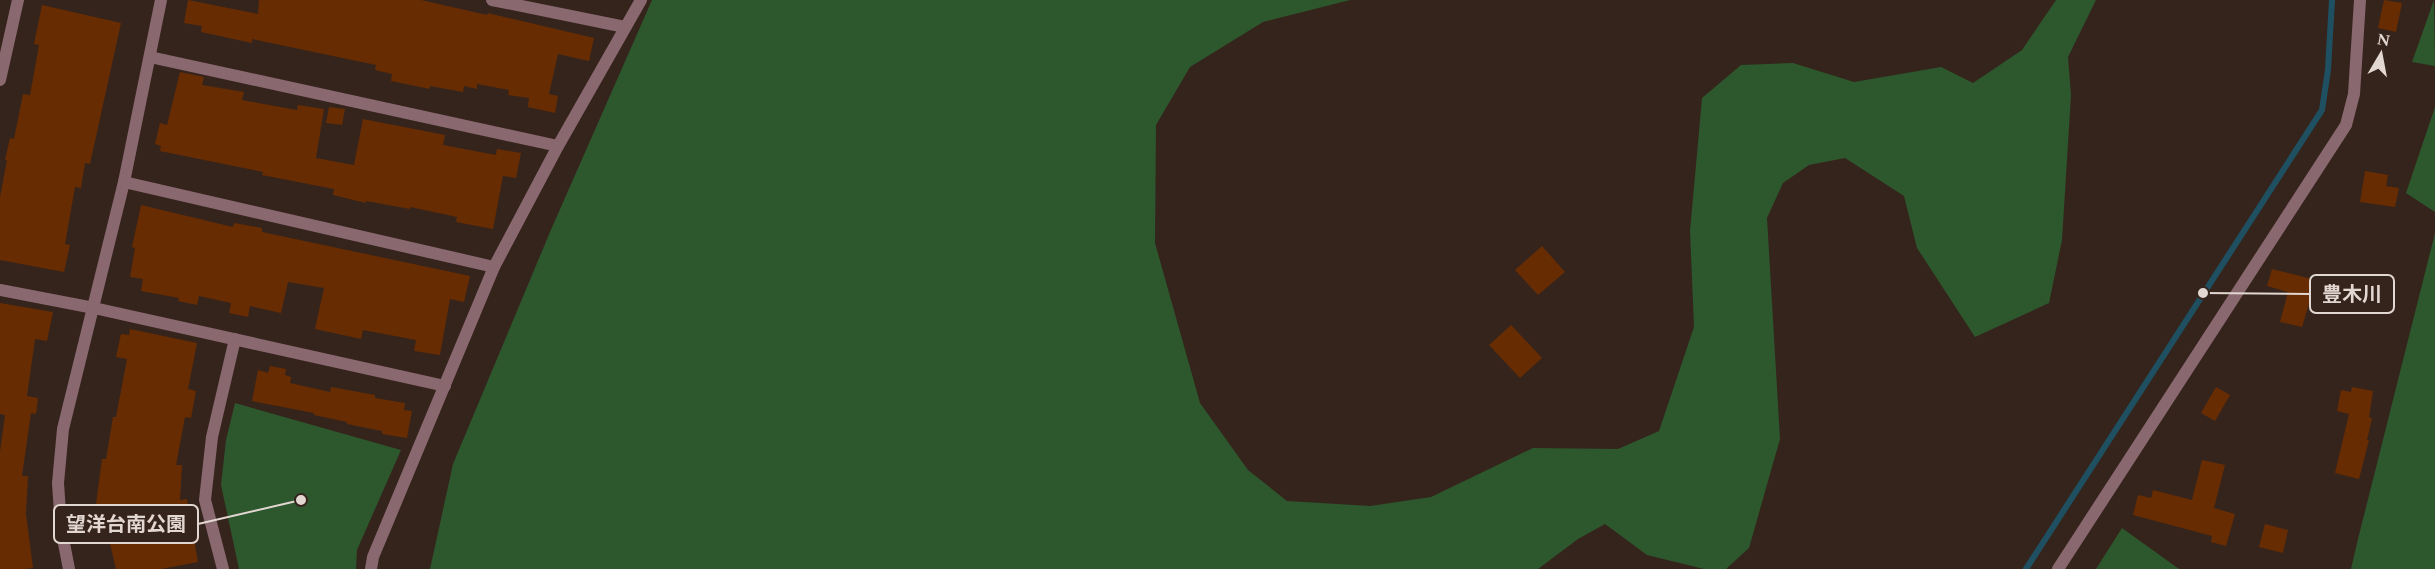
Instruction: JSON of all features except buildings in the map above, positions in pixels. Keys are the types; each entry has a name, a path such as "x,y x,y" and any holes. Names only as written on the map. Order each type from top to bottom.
{"street":[{"path":"0,80 18,0"},
{"path":"69,569 61,528 58,483 63,429 124,182 162,0"},
{"path":"492,0 625,27"},
{"path":"371,569 373,557 494,267 558,146 641,0"},
{"path":"2058,569 2346,125 2354,94 2360,0"},
{"path":"150,57 558,146"},
{"path":"124,182 494,267"},
{"path":"0,290 94,308 445,386"},
{"path":"223,569 204,500 212,437 235,339"}],"green space":[{"path":"652,0 1350,0 1263,22 1190,67 1156,125 1155,243 1200,403 1248,470 1287,501 1370,506 1431,497 1533,448 1618,449 1659,431 1694,327 1690,231 1702,98 1741,65 1793,63 1854,82 1941,67 1973,83 2022,50 2056,0 2096,0 2068,57 2071,95 2062,240 2049,303 1975,337 1917,248 1904,196 1845,158 1809,165 1783,183 1767,218 1780,439 1749,548 1726,569 1704,569 1647,555 1605,524 1578,539 1538,569 430,569 453,464 550,232"},
{"path":"2434,0 2435,66 2412,62"},
{"path":"2435,107 2435,212 2406,193"},
{"path":"2435,233 2435,569 2351,569 2358,539"},
{"path":"235,403 401,450 357,550 356,569 239,569 221,485 226,440"},
{"path":"2122,528 2179,569 2096,569"}],"waterway":[{"path":"2026,569 2322,110 2328,70 2332,0"}],"place":[{"name":"豊木川","path":"2203,293"},
{"name":"望洋台南公園","path":"301,500"}]}
